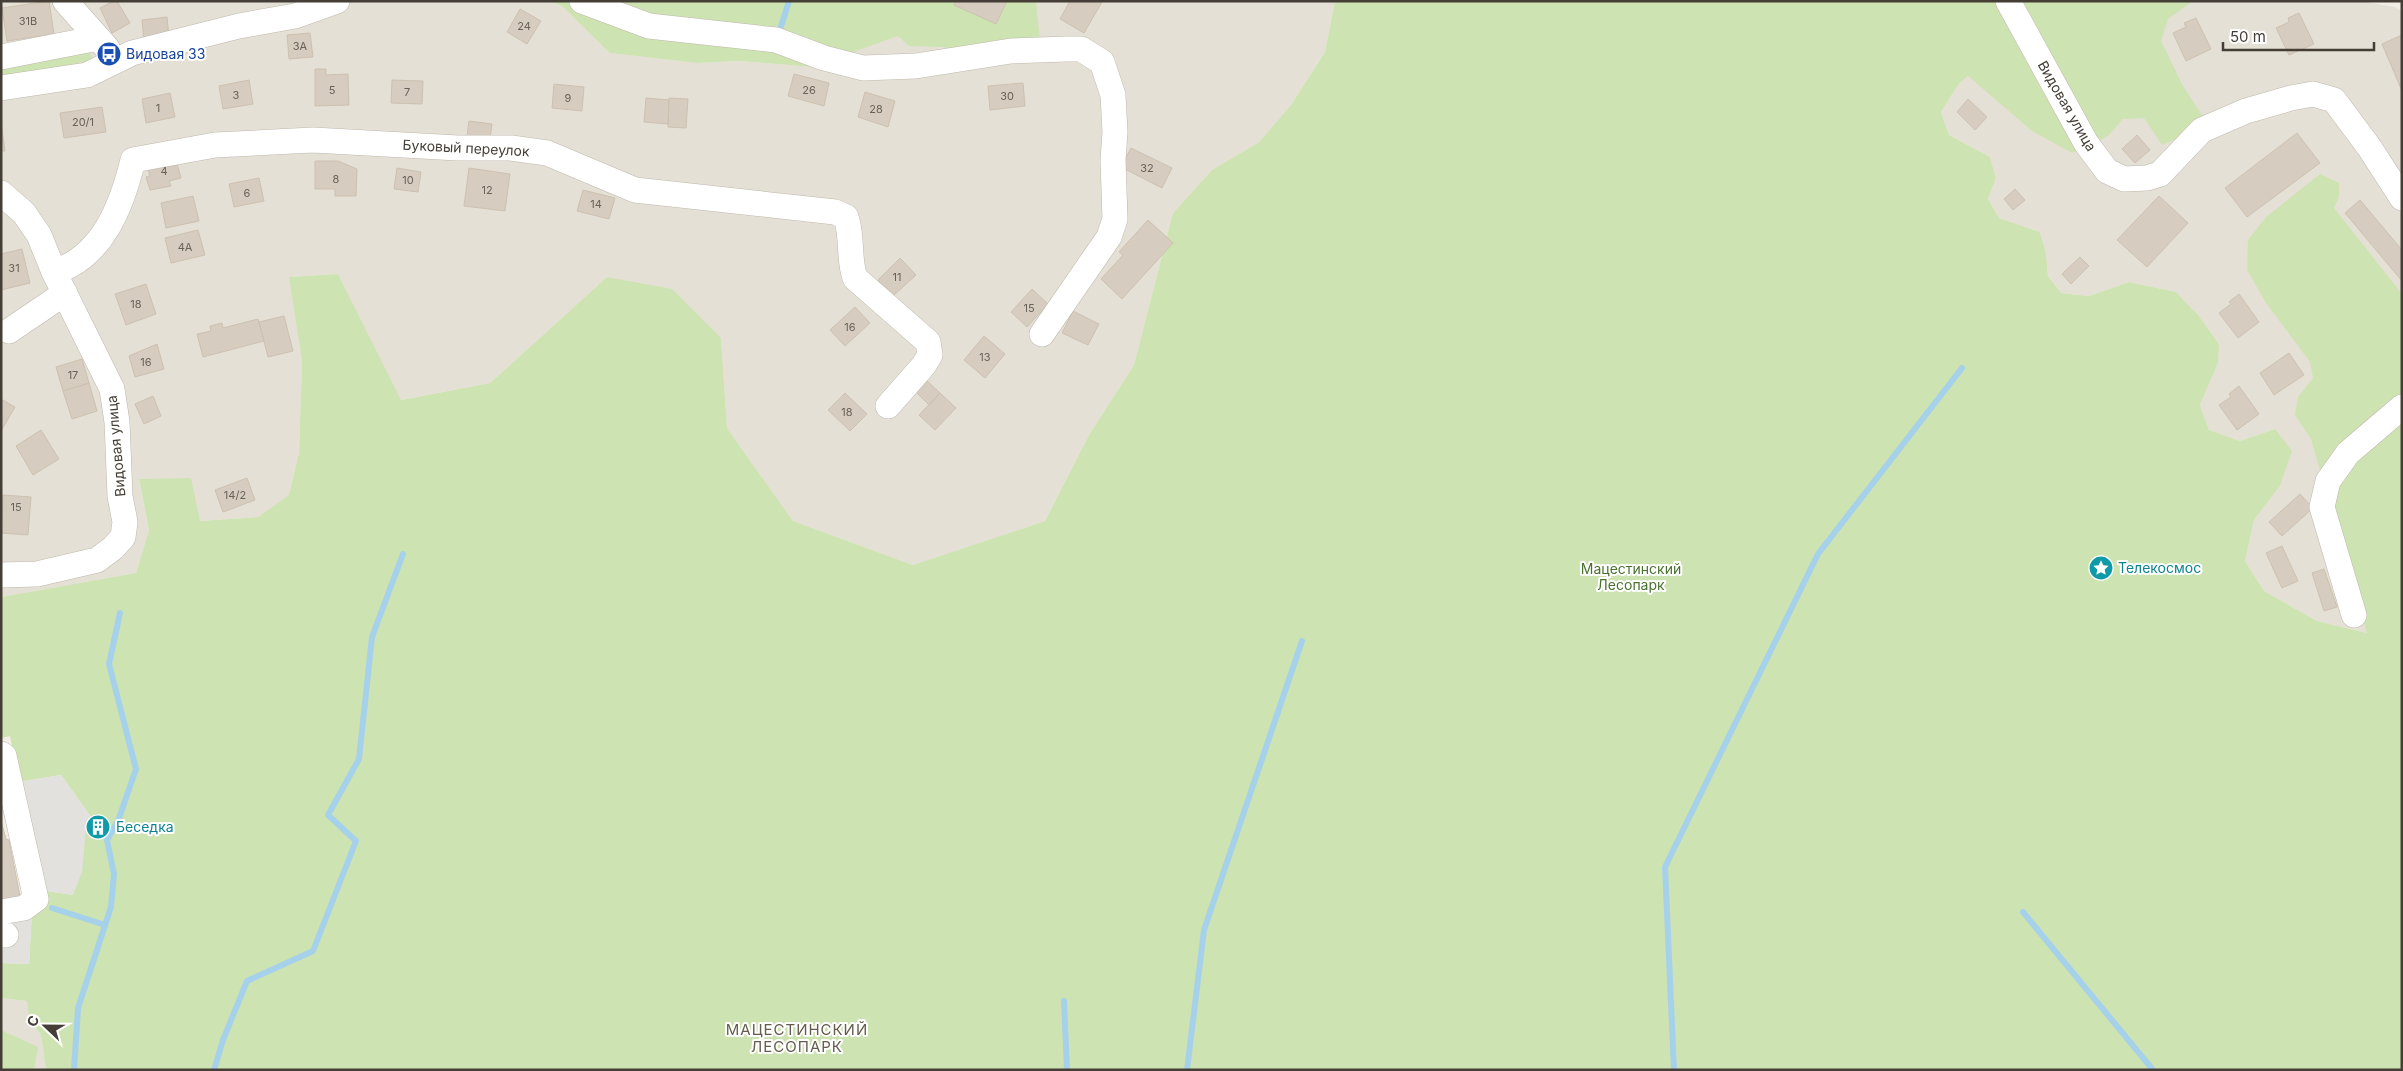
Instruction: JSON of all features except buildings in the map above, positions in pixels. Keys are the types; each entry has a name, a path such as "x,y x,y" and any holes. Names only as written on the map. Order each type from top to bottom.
{"street":[{"path":"65,1 117,58"},
{"path":"1,88 87,74 117,58 240,26 295,16 337,1"},
{"path":"582,1 648,26 776,40 824,58 863,68 916,66 1011,51 1081,49 1102,62 1113,95 1115,218 1109,237 1042,334"},
{"name":"Видовая улица","path":"2008,1 2086,143 2107,171 2124,179 2148,178 2160,174 2202,130 2246,111 2291,98 2313,94 2334,100 2364,139 2402,198"},
{"path":"1,57 98,38"},
{"name":"Буковый переулок","path":"60,282 101,240 125,192 133,160 215,145 313,140 458,148 511,148 547,154 635,190 835,212 846,217 851,230 850,264 855,278 928,342 930,354 924,365 888,406"},
{"name":"Видовая улица","path":"1,193 24,213 32,224 112,389 117,422 120,496 125,522 122,537 113,548 97,560 37,574 1,575"},
{"path":"9,331 60,282"},
{"path":"2354,614 2322,507 2328,481 2348,453 2402,407"},
{"path":"1,754 4,756 36,899 3,927"}],"shaded area":[{"path":"1,1 550,1 562,6 611,53 697,63 740,61 811,67 934,1 1335,1 1325,52 1291,105 1259,142 1212,170 1173,213 1134,365 1089,435 1045,521 913,565 793,521 727,428 721,338 607,277 490,383 400,400 338,274 290,277 302,361 299,453 289,496 258,517 199,521 139,480 149,530 136,573 1,597"},
{"path":"1970,1 2360,1 2395,7 2402,11 2402,627 2367,633 2317,621 2264,591 2245,561 2254,520 2280,486 2275,429 2240,441 2209,430 2200,405 2218,363 2219,344 2199,316 2176,292 2129,282 2089,296 2061,293 2048,276 2046,253 2040,232 1999,218 1988,199 1996,178 1990,157 1949,135 1941,112 1958,85 1968,76"},
{"path":"61,775 91,817 86,829 82,872 73,895 47,891 36,843 18,782"},
{"path":"32,911 29,964 1,963 1,917"},
{"path":"1,998 27,1001 29,1019 41,1035 46,1070 1,1070"}],"green space":[{"path":"550,1 1036,1 1041,50 976,56 943,47 909,46 898,36 811,67 740,61 697,63 610,53 562,6"},
{"name":"Мацестинский Лесопарк","path":"1335,1 2193,1 2168,19 2161,41 2183,86 2206,121 2190,133 2162,145 2144,118 2123,119 2108,136 2072,153 2032,131 1968,76 1958,85 1941,112 1949,135 1990,157 1996,178 1988,199 1999,218 2040,232 2046,253 2048,276 2061,293 2089,296 2129,282 2176,292 2199,316 2219,344 2218,363 2200,405 2209,430 2240,441 2275,429 2292,451 2280,486 2254,520 2245,561 2264,591 2317,621 2367,633 2311,439 2295,415 2298,397 2313,378 2310,362 2266,303 2247,270 2248,240 2266,217 2320,174 2339,183 2339,197 2334,208 2402,294 2402,1070 46,1070 41,1035 29,1019 27,1001 1,998 1,963 29,964 32,911 44,908 47,891 73,895 86,828 91,817 61,775 19,782 10,736 1,738 1,597 136,573 149,530 139,479 191,478 200,521 258,517 289,495 299,453 302,361 289,277 338,274 401,400 490,383 607,277 672,289 721,338 727,428 793,521 913,565 1045,521 1089,435 1134,365 1173,213 1212,170 1259,142 1291,105 1325,52"},
{"path":"88,49 93,60 1,79 1,65"},
{"path":"1,1030 38,1047 34,1070 1,1070"}],"waterway":[{"path":"778,36 789,1"},
{"path":"1674,1070 1665,867 1818,554 1962,368"},
{"path":"214,1070 223,1040 247,981 313,951 356,841 328,815 359,759 372,637 403,554"},
{"path":"74,1070 78,1008 111,907 114,874 107,840 118,821 136,769 109,664 120,613"},
{"path":"1187,1070 1204,930 1302,641"},
{"path":"52,908 105,925"},
{"path":"2023,912 2153,1070"},
{"path":"1064,1001 1067,1070"}],"place":[{"name":"Видовая 33","path":"109,54"},
{"name":"Телекосмос","path":"2101,568"},
{"name":"Беседка","path":"98,827"}],"district":[{"name":"МАЦЕСТИНСКИЙ ЛЕСОПАРК","path":"797,1038"}]}
